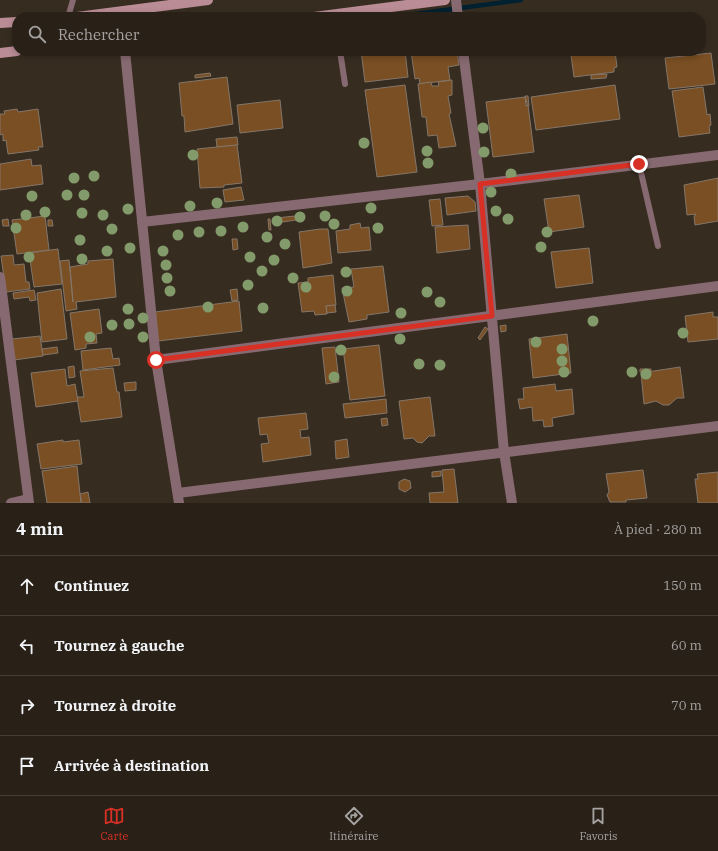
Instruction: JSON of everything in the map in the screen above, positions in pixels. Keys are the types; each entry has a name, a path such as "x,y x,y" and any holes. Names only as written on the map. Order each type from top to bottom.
{"main road":[{"path":"109,12 174,2 208,0"},
{"path":"350,12 379,4 445,0"},
{"path":"0,23 12,22"},
{"path":"0,53 12,52"}],"street":[{"path":"456,0 457,12"},
{"path":"125,56 156,360 179,498 504,452 718,426"},
{"path":"464,56 480,184 504,452 512,503"},
{"path":"142,222 480,184 718,155"},
{"path":"0,277 5,360 28,501 11,503"},
{"path":"156,360 718,286"}],"lane":[{"path":"69,12 73,0"},
{"path":"341,56 345,84"},
{"path":"639,164 658,246"}],"building":[{"path":"711,53 715,84 669,89 665,58 706,56 706,54"},
{"path":"362,56 406,56 408,77 365,82"},
{"path":"412,56 458,56 459,65 448,67 450,80 420,84 419,78 415,79"},
{"path":"571,56 616,56 617,67 614,68 614,72 574,77"},
{"path":"210,73 211,76 195,78 195,75"},
{"path":"607,74 606,78 591,79 591,75"},
{"path":"227,77 233,124 185,132 179,83"},
{"path":"452,80 452,95 448,96 451,113 449,114 456,146 439,148 437,135 428,136 426,117 422,117 418,84 431,82 432,86 439,86 438,82"},
{"path":"405,85 417,172 377,177 365,90"},
{"path":"615,85 620,119 536,130 531,97"},
{"path":"703,87 707,115 710,114 710,133 679,137 672,91"},
{"path":"525,96 528,96 528,107"},
{"path":"525,97 526,106 528,105 534,152 493,157 486,102"},
{"path":"280,100 283,128 240,133 237,105"},
{"path":"17,109 18,112 38,109 43,147 38,147 39,150 8,154 6,140 3,141 3,134 0,135 0,114 5,114 4,111"},
{"path":"237,137 238,145 217,147 216,139"},
{"path":"237,145 242,183 224,185 224,187 200,188 197,149"},
{"path":"31,159 32,166 41,165 43,184 0,190 0,164"},
{"path":"718,178 718,221 695,225 694,216 696,214 687,215 684,185"},
{"path":"241,187 244,200 225,202 223,190"},
{"path":"579,195 584,227 549,232 544,199"},
{"path":"468,196 475,202 476,211 447,215 445,198"},
{"path":"440,199 443,225 432,226 429,200"},
{"path":"45,216 49,250 17,254 12,220"},
{"path":"295,216 296,220 276,223 276,218"},
{"path":"8,219 9,226 3,226 2,220"},
{"path":"268,219 270,219 271,230 269,230"},
{"path":"48,220 52,220 53,226 48,226"},
{"path":"360,223 361,228 369,227 371,250 338,253 336,231 350,229 350,225"},
{"path":"468,225 470,249 437,253 435,227"},
{"path":"328,229 332,263 303,268 299,232"},
{"path":"232,239 237,239 238,249 233,250"},
{"path":"589,248 593,283 556,288 551,252"},
{"path":"58,249 62,284 34,287 29,253"},
{"path":"13,255 14,265 24,264 26,282 29,282 30,289 6,292 1,256"},
{"path":"113,259 116,297 76,302 77,309 66,311 60,261 69,260 73,302 70,267 88,264 88,261"},
{"path":"383,266 389,312 367,315 367,319 349,322 342,288 354,287 351,269"},
{"path":"333,275 336,305 326,306 327,314 315,315 314,311 302,312 298,283 308,282 308,278"},
{"path":"61,289 67,339 42,342 37,293"},
{"path":"237,289 238,300 232,301 230,290"},
{"path":"34,290 36,300 30,301 29,297 14,299 13,293"},
{"path":"239,301 242,331 158,341 155,312"},
{"path":"335,305 336,312 327,313 326,306"},
{"path":"99,309 102,333 96,334 97,343 86,344 86,348 75,350 70,313"},
{"path":"713,312 713,317 718,317 718,339 688,342 685,316"},
{"path":"506,325 506,331 501,332 500,326"},
{"path":"485,327 488,329 480,340 478,338"},
{"path":"567,334 571,373 533,378 529,339"},
{"path":"40,336 43,356 14,360 12,339"},
{"path":"379,345 385,396 350,400 343,349"},
{"path":"57,347 58,353 43,355 42,349"},
{"path":"335,347 339,382 326,384 322,348"},
{"path":"111,348 113,359 119,358 120,365 83,370 81,351"},
{"path":"74,366 75,377 69,378 68,367"},
{"path":"680,367 684,398 677,398 669,405 663,405 656,401 644,404 641,373"},
{"path":"113,368 117,392 119,392 122,417 81,422 77,397 84,397 80,371"},
{"path":"65,369 67,386 75,384 78,401 36,407 31,373"},
{"path":"640,369 651,369 651,371 640,372"},
{"path":"136,382 136,390 125,391 124,383"},
{"path":"555,384 556,391 572,389 574,414 552,418 553,426 544,427 543,420 533,421 532,407 520,409 518,399 524,399 523,388"},
{"path":"430,397 435,436 429,436 422,443 417,442 413,438 404,439 399,401"},
{"path":"386,399 387,413 345,418 343,404"},
{"path":"306,413 308,429 300,430 301,438 309,437 311,455 263,462 261,444 269,443 267,434 260,435 258,418"},
{"path":"387,418 388,425 382,426 381,419"},
{"path":"347,439 349,457 336,459 335,441"},
{"path":"63,440 63,442 79,440 82,464 41,469 37,444"},
{"path":"77,466 81,503 47,503 42,471"},
{"path":"454,469 458,503 430,503 429,493 444,492 442,470"},
{"path":"643,470 647,498 626,500 626,502 610,502 607,495 609,492 606,474"},
{"path":"441,471 441,476 432,477 432,472"},
{"path":"718,472 718,503 698,503 695,479 698,479 697,474"},
{"path":"404,479 410,481 411,488 405,492 399,489 399,482"},
{"path":"88,492 90,503 82,503 80,494"}],"waterway":[{"path":"430,12 521,0"}],"route":[{"path":"156,360 492,316 480,184 639,164"}]}
